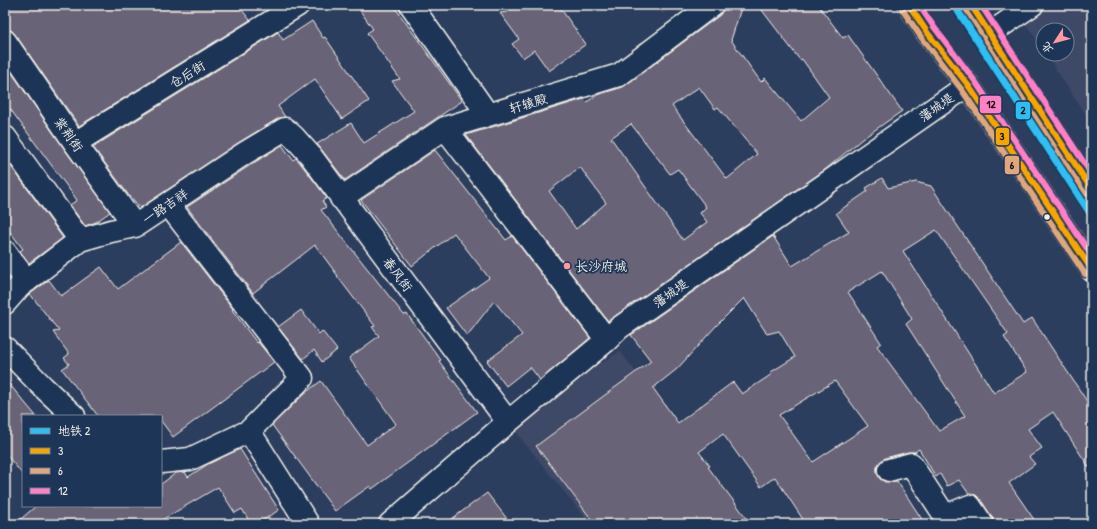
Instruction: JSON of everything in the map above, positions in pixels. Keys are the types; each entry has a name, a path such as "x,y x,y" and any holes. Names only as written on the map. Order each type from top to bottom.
{"main road":[{"path":"909,5 927,32 968,85 1092,270"},
{"path":"971,5 1092,190"}],"street":[{"path":"411,5 488,115"},
{"name":"轩辕殿","path":"342,198 445,128 619,76 712,5"},
{"path":"989,34 1032,5"},
{"name":"仓后街","path":"75,143 284,9"},
{"name":"紫荆街","path":"5,41 75,143 135,226"},
{"name":"藩城堤","path":"390,524 508,422 607,340 619,328 968,85"},
{"path":"445,128 607,340"},
{"name":"春风街","path":"285,129 311,156 508,422"},
{"name":"一路吉祥","path":"5,303 27,281 80,240 135,226 245,153 285,129"},
{"path":"5,137 80,240"},
{"path":"162,462 190,459 249,431 302,378 168,204"},
{"path":"5,252 27,281"},
{"path":"5,348 42,387 73,415"},
{"path":"249,431 308,524"},
{"path":"889,470 911,464 945,516 970,506 982,524"}],"shaded area":[{"path":"656,5 675,5 662,14"},
{"path":"1032,5 1092,5 1092,122 1051,62 1075,62 1075,22 1035,22 1035,37 1019,14"},
{"path":"620,351 751,524 590,524 508,422"}],"building":[{"path":"5,5 238,5 250,20 79,126 15,34 11,30 5,29"},
{"path":"356,5 393,5 462,101 345,180 317,144 351,123 364,143 414,111 392,81 400,79 367,33 373,29"},
{"path":"503,5 558,5 586,44 549,71 534,50 523,58 512,44 519,39 500,13 508,12"},
{"path":"724,5 742,5 731,40 761,82 765,78 801,121 829,97 802,59 800,60 758,5 818,5 843,38 848,35 902,111 862,139 826,169 608,321 466,135 584,99 587,102 597,95 623,87 720,15","holes":["699,87 715,109 718,107 757,154 727,179 672,106","631,124 670,174 678,169 706,207 700,213 707,222 683,240 611,138","580,167 606,203 576,229 549,191"]},
{"path":"312,21 323,38 325,37 369,101 342,119 315,79 278,106 285,117 279,118 238,143 140,208 130,197 93,147 278,32 283,40"},
{"path":"5,63 110,212 96,222 85,226 70,205 77,200 5,102"},
{"path":"282,145 293,160 296,158 327,198 322,201 326,207 321,210 404,315 407,314 441,360 439,361 477,412 372,489 370,486 335,511 272,425 305,393 321,381 367,445 396,424 349,358 379,336 372,327 375,326 315,245 253,293 187,207"},
{"path":"435,150 506,240 512,236 590,338 540,380 530,367 506,386 487,361 522,335 494,301 467,336 446,308 489,278 454,233 412,266 361,200"},
{"path":"5,158 63,238 29,263 20,251 23,249 5,225"},
{"path":"882,178 888,188 916,182 931,186 1023,324 1032,318 1092,409 1092,472 1053,412 1028,429 1042,448 1029,457 1035,464 1009,483 1037,524 994,524 992,517 980,499 976,495 969,494 959,480 947,486 940,474 936,477 919,449 915,452 908,452 885,458 877,467 877,473 880,479 885,482 897,481 925,524 806,524 775,477 761,487 723,434 699,452 710,466 708,467 751,524 595,524 536,446 651,361 631,335 773,236 792,266 849,232 836,213 868,191 866,188","holes":["936,230 1008,334 1004,337 1027,372 994,393 903,251","882,271 912,319 906,324 965,416 939,431 877,346 881,343 848,292","744,298 767,334 779,331 795,357 771,372 772,374 742,394 733,382 678,423 653,388 677,369","835,381 868,426 813,462 779,415"]},
{"path":"181,242 233,309 232,310 257,343 258,342 274,362 173,437 162,422 162,415 97,415 62,369 69,364 64,358 69,354 53,332 59,331 30,294 49,280 61,296 101,267 118,289"},
{"path":"301,310 319,334 322,331 337,350 322,362 314,350 303,359 278,327"},
{"path":"5,379 35,415 22,415 22,474 5,453"},
{"path":"240,449 279,510 257,524 251,524 242,509 235,513 218,487 155,524 15,524 35,507 162,507 162,483 176,473 185,472 188,477 208,464"},
{"path":"487,493 511,524 445,524"}],"metro line":[{"name":"2","path":"954,5 1092,216"}],"transit line":[{"name":"3","path":"909,5 927,32 968,85 1092,270"},
{"name":"12","path":"919,5 975,81 1092,256"},
{"name":"3","path":"971,5 1092,190"},
{"name":"12","path":"981,5 1092,175"},
{"name":"6","path":"902,9 921,37 962,90 1085,274"},
{"name":"6","path":"964,9 1085,194"}],"place":[{"name":"长沙府城","path":"567,266"}]}
